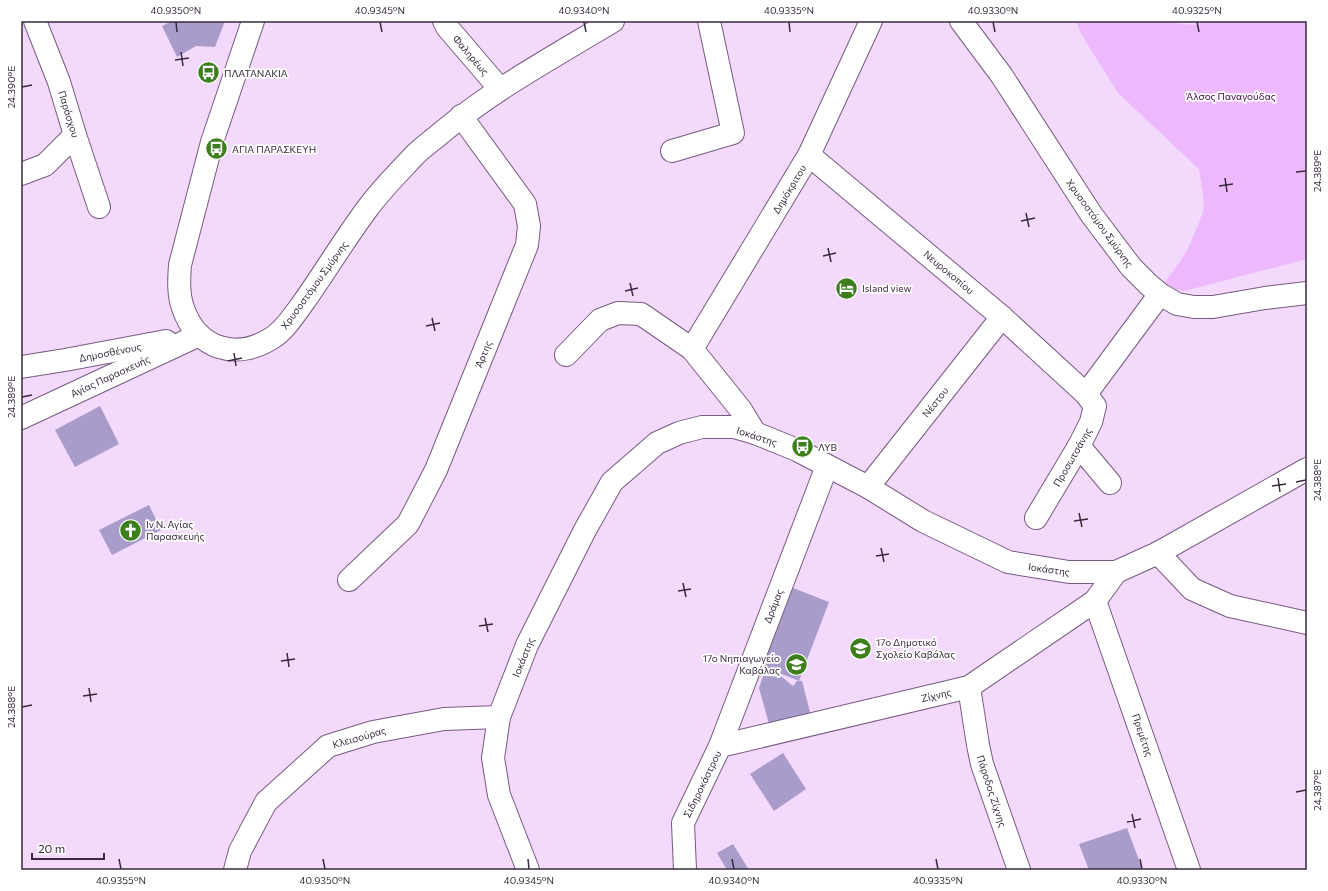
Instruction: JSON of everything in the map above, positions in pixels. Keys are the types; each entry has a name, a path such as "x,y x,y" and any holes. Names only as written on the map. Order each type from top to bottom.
{"street":[{"name":"Παράσχου","path":"35,21 59,82 99,208"},
{"name":"Χρυσοστόμου Σμύρνης","path":"253,21 212,142 180,265 179,287 182,308 192,327 208,342 231,350 242,350 256,346 272,338 284,328 322,277 367,209 414,156 461,116 500,89 613,21"},
{"name":"Φαληρέως","path":"444,21 447,27 500,89"},
{"path":"672,151 733,133 709,21"},
{"name":"Δημόκριτου","path":"692,349 810,155 871,21"},
{"name":"Χρυσοστόμου Σμύρνης","path":"961,21 1002,76 1091,214 1131,267 1160,294 1177,304 1194,307 1213,307 1265,298 1307,293"},
{"name":"Άρτης","path":"349,580 408,524 436,470 527,245 529,226 525,204 461,116"},
{"path":"21,174 45,165 75,135"},
{"name":"Νευροκοπίου","path":"810,155 1002,317 1086,394"},
{"path":"1086,394 1160,294"},
{"path":"566,355 600,320 618,313 642,314 692,349 740,410 755,433"},
{"name":"Νέστου","path":"868,487 1002,317"},
{"name":"Δημοσθένους","path":"21,367 199,334"},
{"name":"Αγίας Παρασκευής","path":"21,418 199,334"},
{"name":"Προσωτσάνης","path":"1036,518 1092,422 1095,406 1086,394"},
{"name":"Ιοκάστης","path":"528,870 500,795 493,758 499,718 527,645 585,530 612,482 657,443 679,433 702,427 734,427 755,433 797,450 868,487 923,521 1008,562 1069,572 1116,572 1158,553 1307,469"},
{"path":"1079,446 1110,483"},
{"name":"Δράμας","path":"720,746 827,466"},
{"path":"1158,553 1192,588 1230,606 1307,622"},
{"name":"Ζίχνης","path":"720,746 969,687 1095,601 1116,572"},
{"name":"Πρεμέτης","path":"1095,601 1189,870"},
{"name":"Πάροδος Ζίχνης","path":"969,687 982,764 1019,870"},
{"name":"Κλεισούρας","path":"236,870 240,850 266,802 328,746 373,732 444,719 499,718"},
{"name":"Σιδηροκάστρου","path":"685,870 683,823 720,746"}],"green space":[{"name":"Άλσος Παναγούδας","path":"1076,21 1172,21 1174,23 1195,25 1200,21 1307,21 1307,259 1184,291 1174,288 1165,282 1188,249 1203,213 1204,202 1199,169 1118,93 1080,32"}],"building":[{"path":"172,21 225,21 215,47 196,46 177,57 162,26"},
{"path":"100,406 119,444 75,467 55,430"},
{"name":"Ιν Ν. Αγίας Παρασκευής","path":"149,505 161,530 112,555 99,530"},
{"path":"793,588 829,602 799,681 762,666"},
{"path":"763,676 782,677 793,686 797,681 802,681 811,716 769,724 759,688"},
{"path":"783,753 806,789 774,811 750,774"},
{"path":"1127,828 1142,868 1137,870 1089,870 1079,844"},
{"path":"733,844 749,870 727,870 717,853"}],"place":[{"name":"ΠΛΑΤΑΝΑΚΙΑ","path":"209,73"},
{"name":"ΑΓΙΑ ΠΑΡΑΣΚΕΥΗ","path":"217,149"},
{"name":"Island view","path":"847,288"},
{"name":"ΛΥΒ","path":"802,447"},
{"name":"Ιν Ν. Αγίας Παρασκευής","path":"130,530"},
{"name":"17ο Δημοτικό Σχολείο Καβάλας","path":"860,648"},
{"name":"17ο Νηπιαγωγείο Καβάλας","path":"796,664"}]}
